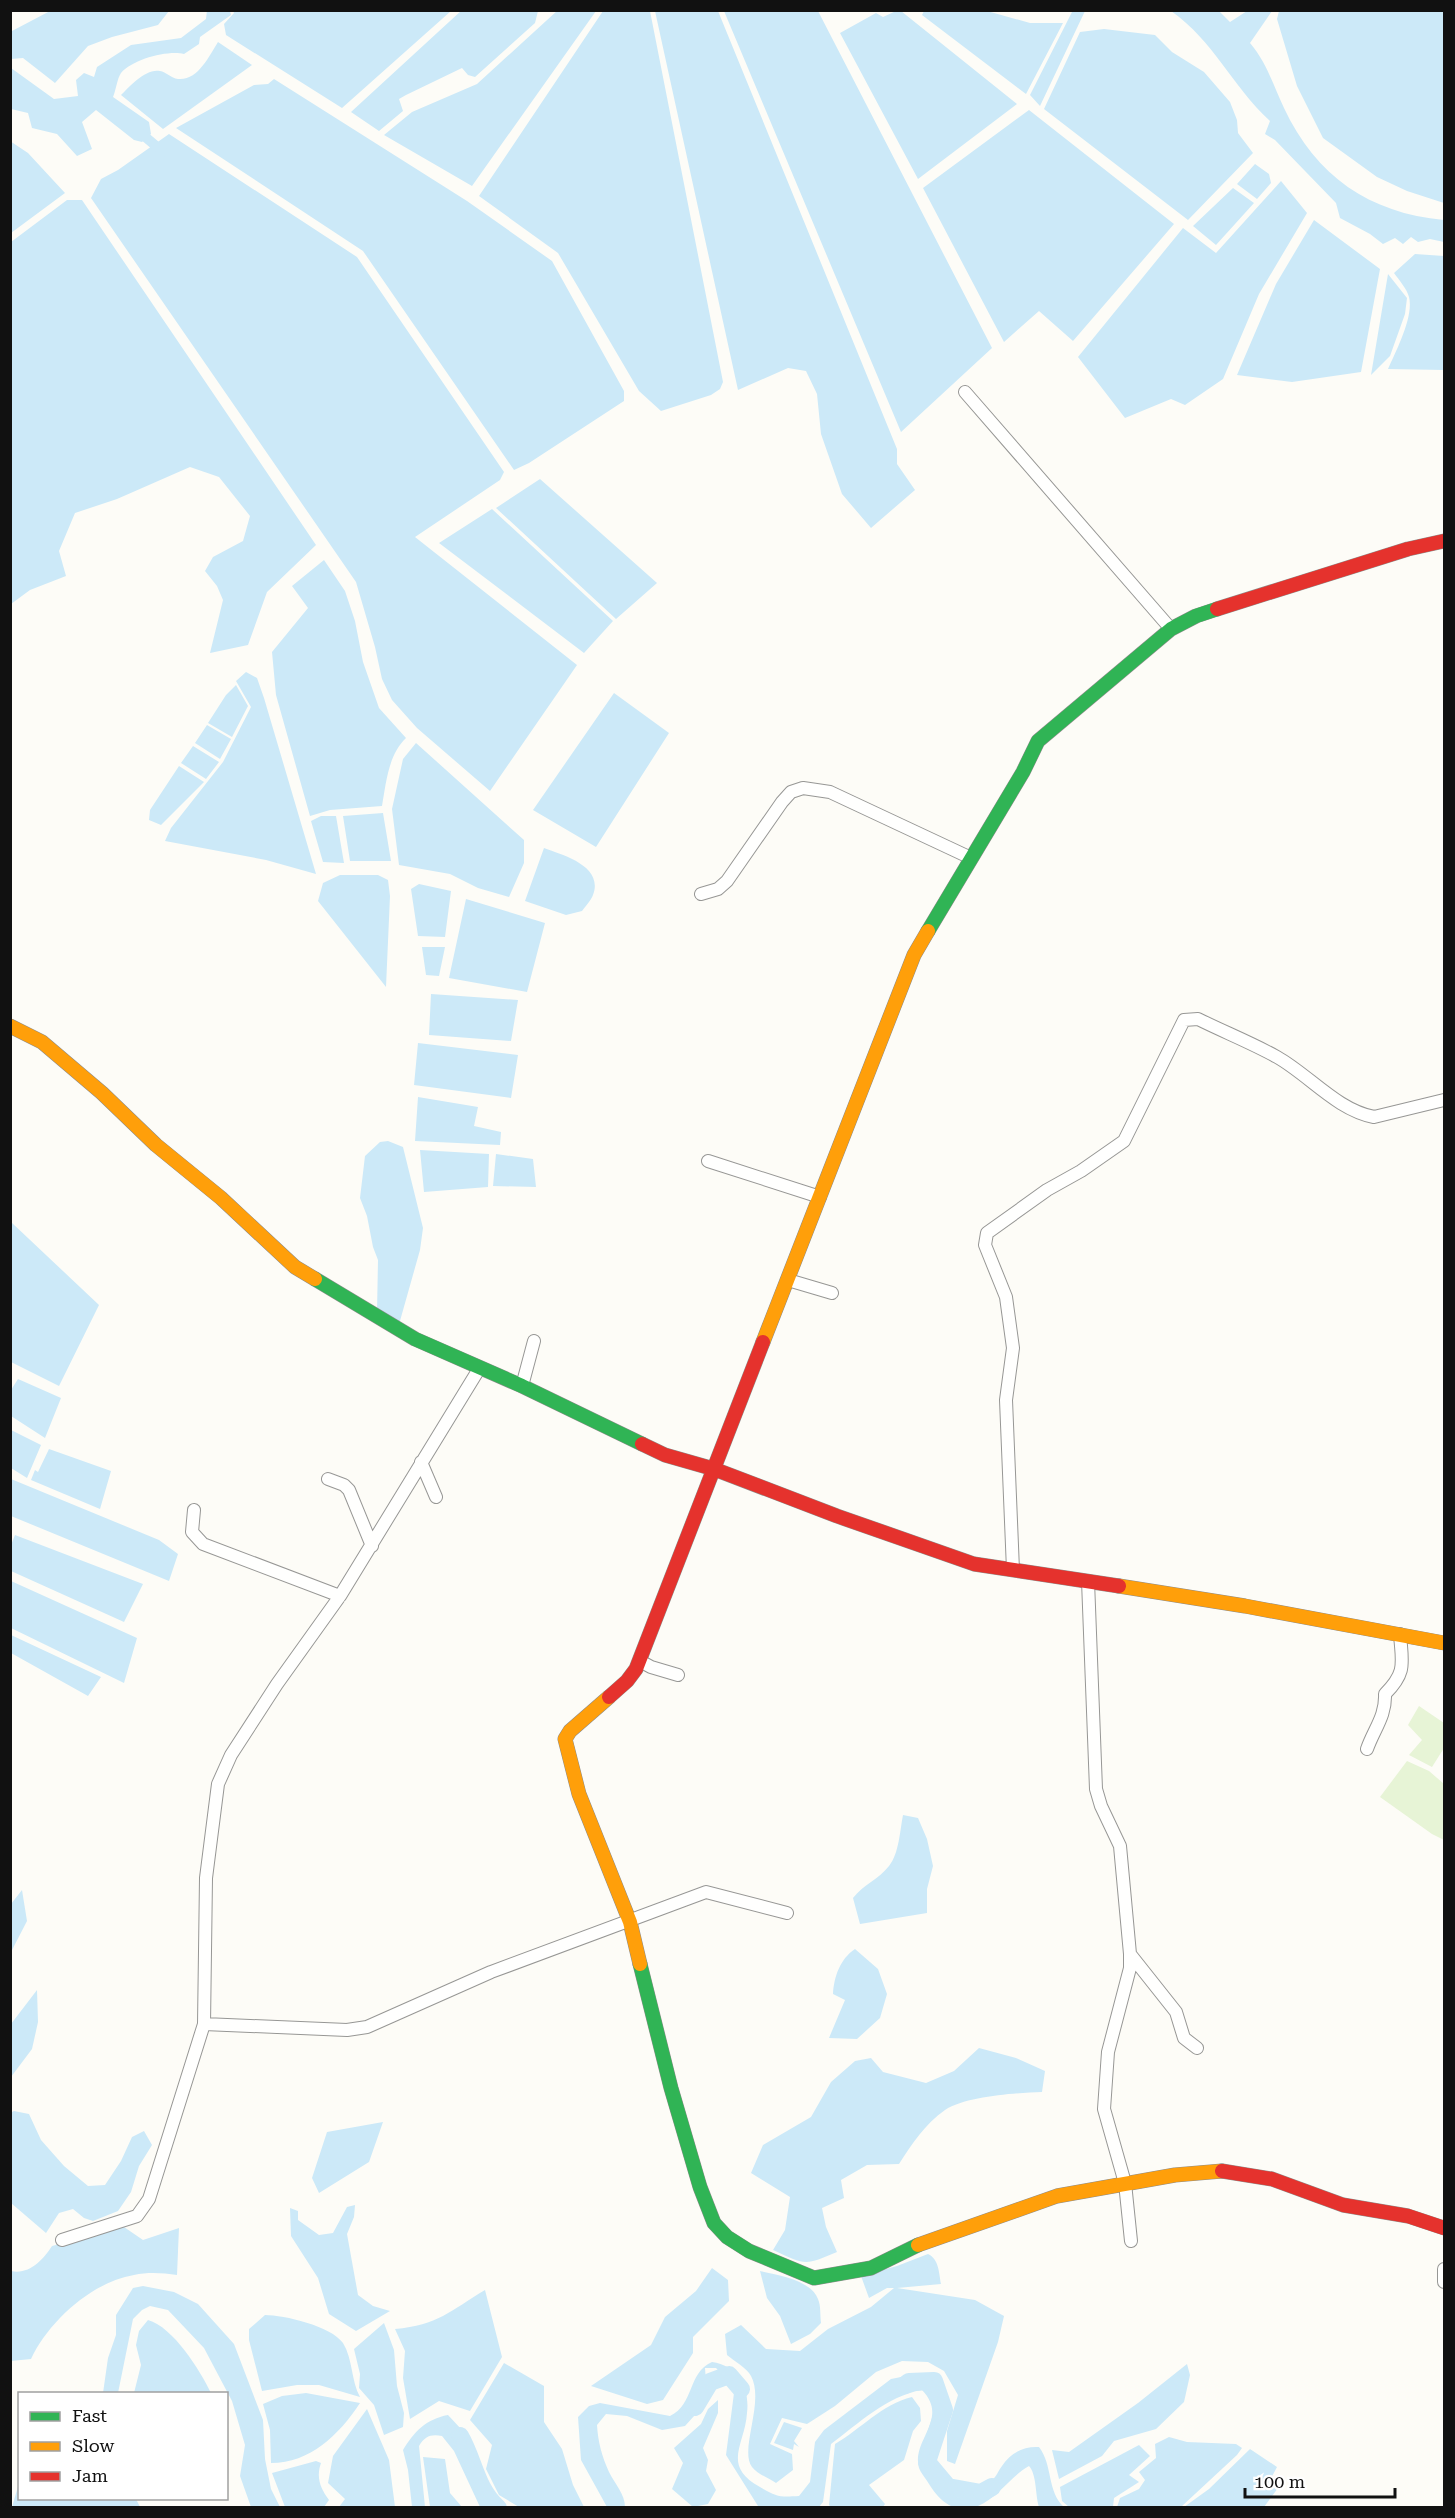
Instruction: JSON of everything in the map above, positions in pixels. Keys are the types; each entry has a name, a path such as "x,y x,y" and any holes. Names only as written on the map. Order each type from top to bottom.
{"street":[{"path":"965,392 1171,629"},
{"path":"1444,541 1408,549 1196,616 1171,629 1038,741 1023,772 914,955 640,1661 627,1681 565,1738 579,1794 630,1922 671,2088 700,2187 714,2223 728,2237 749,2251 814,2278 871,2268 922,2243 1057,2196 1215,2170 1272,2179 1342,2205 1408,2216 1444,2228"},
{"path":"701,894 718,889 727,880 786,797 791,792 802,788 830,792 971,858"},
{"path":"1013,1570 1006,1400 1013,1348 1006,1297 985,1245 987,1233 1047,1190 1081,1171 1124,1141 1184,1020 1198,1019 1278,1058 1346,1106 1364,1115 1374,1117 1444,1100"},
{"path":"10,1026 42,1042 102,1093 156,1145 221,1198 296,1267 406,1334 478,1369 522,1386 665,1455 714,1469 837,1516 974,1564 1088,1581 1444,1643"},
{"path":"708,1161 820,1197"},
{"path":"788,1280 832,1293"},
{"path":"522,1386 534,1341"},
{"path":"62,2240 137,2216 150,2199 204,2024 206,1878 218,1784 231,1755 372,1546 478,1369"},
{"path":"421,1462 436,1497"},
{"path":"328,1479 344,1485 349,1490 372,1546"},
{"path":"194,1510 192,1532 203,1544 340,1596"},
{"path":"1088,1581 1096,1789 1101,1806 1120,1845 1130,1954 1130,1968 1108,2052 1104,2109 1125,2183 1131,2241"},
{"path":"1366,1749 1385,1710 1385,1694 1401,1675 1403,1666 1400,1634"},
{"path":"640,1661 651,1667 678,1675"},
{"path":"204,2024 347,2030 367,2027 490,1972 709,1891 787,1913"},
{"path":"1130,1954 1176,2012 1184,2038 1197,2048"},
{"path":"1444,2269 1444,2282"}],"green space":[{"path":"1419,1706 1444,1723 1444,1748 1432,1767 1409,1755 1422,1740 1408,1725"},
{"path":"1407,1761 1429,1771 1444,1784 1444,1840 1380,1797"}],"water":[{"path":"207,10 230,11 231,15 200,37 199,44 184,54 169,53 151,57 126,68 120,75 113,97 149,122 151,134 142,142 134,140 96,110 82,122 92,149 77,156 57,134 32,128 28,113 11,109 11,68 54,99 78,96 76,80 84,73 94,77 97,67 131,45 181,38 206,19"},
{"path":"233,10 451,11 342,108 226,35 224,24 234,13"},
{"path":"462,10 538,11 535,23 475,77 468,75 462,68 406,95 399,99 403,111 379,131 351,112"},
{"path":"558,10 596,11 472,186 384,135 412,112 477,84"},
{"path":"1073,10 1085,11 1040,106 1030,95"},
{"path":"50,11 169,11 158,25 88,46 55,83 23,58 11,59 12,31"},
{"path":"603,11 650,11 723,382 720,389 711,395 661,411 639,391 558,253 479,196"},
{"path":"655,11 718,11 897,449 897,464 915,490 871,528 842,494 821,434 817,394 806,371 788,368 738,390"},
{"path":"724,11 818,11 992,348 901,432"},
{"path":"901,11 1017,104 918,179 840,33 876,13 883,17"},
{"path":"924,11 987,11 1030,23 1063,23 1026,94 922,15"},
{"path":"1171,11 1219,11 1230,22 1247,11 1272,11 1250,43 1265,66 1297,132 1312,153 1348,187 1369,199 1417,216 1444,220 1444,242 1430,239 1418,242 1411,237 1403,244 1395,238 1383,244 1370,234 1340,218 1336,203 1275,140 1265,134 1270,121 1199,36"},
{"path":"1279,11 1444,11 1444,203 1407,191 1377,177 1323,138 1297,86 1277,19"},
{"path":"1104,29 1155,35 1172,52 1204,72 1230,102 1237,120 1238,133 1253,153 1188,220 1044,109 1080,32"},
{"path":"218,42 252,65 163,129 121,95 149,72 160,71 178,79 191,76 207,60"},
{"path":"274,79 467,201 552,261 624,391 624,401 529,463 514,470 363,251 176,128 254,85 268,84"},
{"path":"1029,110 1174,224 1073,341 1039,311 1004,342 923,188"},
{"path":"169,134 357,257 504,472 500,480 415,537 577,665 490,791 417,728 392,700 382,679 356,582 91,198 101,179 118,170"},
{"path":"10,141 28,153 65,193 11,233"},
{"path":"1255,164 1269,174 1271,183 1257,199 1237,184"},
{"path":"1281,181 1307,213 1259,294 1223,379 1185,405 1171,399 1125,418 1078,357 1183,228 1216,253"},
{"path":"1233,188 1254,203 1216,245 1193,226"},
{"path":"67,200 82,200 316,545 267,592 248,645 210,653 223,600 217,586 205,571 213,557 243,541 250,516 219,477 190,467 117,499 75,513 59,551 66,576 30,590 11,604 11,242"},
{"path":"1314,220 1380,269 1361,372 1292,382 1237,375 1276,284"},
{"path":"1415,254 1444,256 1444,370 1388,369 1403,333 1410,305 1407,291 1394,273"},
{"path":"1388,274 1407,298 1405,314 1390,356 1371,375"},
{"path":"540,479 657,583 616,619 496,508"},
{"path":"492,509 613,621 584,653 439,543"},
{"path":"324,560 345,591 355,621 363,662 379,708 406,738 392,761 382,806 330,810 310,816 276,695 272,652 308,608 292,586"},
{"path":"246,672 257,678 264,698 316,874 266,860 165,841 171,828 223,762 251,707 236,681"},
{"path":"236,685 248,706 232,737 208,723 226,695"},
{"path":"614,693 669,733 596,847 533,810"},
{"path":"207,725 231,739 220,759 195,743"},
{"path":"416,743 524,840 524,863 509,897 478,888 450,874 399,865 392,809 403,759"},
{"path":"193,746 219,762 206,779 181,763"},
{"path":"179,766 204,782 161,825 149,820 150,810"},
{"path":"383,813 391,861 350,861 343,816"},
{"path":"321,816 336,816 344,863 323,862 311,821"},
{"path":"544,848 580,863 593,876 595,885 593,895 582,911 566,915 525,901"},
{"path":"340,875 378,875 388,880 390,896 386,987 318,901 323,883"},
{"path":"419,884 451,891 445,937 418,936 411,889"},
{"path":"466,899 545,923 527,992 449,978"},
{"path":"422,947 445,947 439,976 426,975"},
{"path":"431,994 518,1000 511,1041 429,1035"},
{"path":"418,1043 518,1055 511,1098 414,1085"},
{"path":"418,1097 478,1107 474,1126 501,1132 500,1145 415,1141"},
{"path":"388,1141 403,1147 423,1228 420,1250 398,1328 377,1312 378,1260 360,1198 365,1156 380,1142"},
{"path":"420,1150 489,1154 488,1187 424,1192"},
{"path":"496,1154 533,1159 536,1187 493,1186"},
{"path":"11,1222 99,1305 59,1386 11,1362"},
{"path":"18,1379 61,1398 45,1438 11,1416 11,1390"},
{"path":"11,1430 41,1445 27,1478 11,1468"},
{"path":"49,1449 111,1471 100,1509 31,1480 35,1470 38,1472"},
{"path":"11,1479 159,1540 178,1554 169,1581 11,1516"},
{"path":"15,1535 143,1584 124,1622 11,1571 11,1545"},
{"path":"11,1581 137,1638 124,1683 11,1628"},
{"path":"11,1635 101,1677 88,1696 11,1653"},
{"path":"903,1815 918,1818 927,1839 933,1866 927,1889 927,1913 860,1924 853,1898 885,1871 892,1861 897,1849"},
{"path":"22,1890 27,1921 11,1952 11,1904"},
{"path":"855,1949 878,1969 887,1994 880,2018 857,2039 829,2038 845,2000 833,1994 836,1975 845,1958"},
{"path":"37,1990 38,2022 32,2049 11,2077 11,2024"},
{"path":"979,2048 1016,2058 1045,2071 1042,2092 992,2096 954,2105 925,2128 899,2164 867,2165 841,2180 844,2198 822,2208 826,2227 837,2252 818,2260 805,2262 773,2250 785,2230 790,2197 751,2173 763,2145 811,2117 831,2082 855,2061 871,2058 883,2072 926,2083 954,2071"},
{"path":"14,2111 29,2114 41,2140 64,2166 88,2186 105,2185 121,2161 132,2137 144,2131 152,2145 139,2166 131,2192 118,2211 93,2221 84,2218 73,2209 59,2213 46,2233 11,2203 10,2113"},
{"path":"383,2122 369,2162 319,2193 312,2178 327,2132"},
{"path":"355,2205 354,2217 347,2234 358,2295 373,2306 390,2311 356,2331 329,2314 318,2278 291,2236 290,2208 298,2211 298,2220 319,2235 333,2233 347,2207"},
{"path":"124,2227 143,2240 179,2228 177,2275 139,2274 118,2279 103,2286 74,2305 60,2318 31,2359 11,2361 11,2271 30,2269 52,2246"},
{"path":"928,2254 936,2263 941,2284 897,2288 975,2300 1004,2316 998,2342 955,2464 947,2461 947,2431 958,2395 944,2371 928,2362 902,2361 876,2372 835,2406 807,2424 782,2418 770,2444 792,2454 793,2470 776,2483 757,2472 752,2467 748,2449 754,2412 755,2387 749,2373 727,2355 725,2334 741,2325 766,2349 800,2351 828,2329 871,2307 894,2288 887,2288 869,2298 861,2276"},
{"path":"712,2268 728,2280 729,2301 693,2337 693,2353 663,2400 647,2404 591,2386 651,2345 665,2317 696,2291"},
{"path":"760,2271 793,2279 809,2287 814,2293 820,2305 821,2323 810,2334 791,2344 780,2316 767,2298"},
{"path":"143,2286 174,2292 198,2304 234,2344 263,2420 265,2459 271,2489 280,2507 251,2507 240,2476 245,2445 232,2401 204,2348 168,2310 150,2306 133,2319 118,2392 103,2392 108,2358 116,2335 116,2315 133,2288"},
{"path":"485,2290 502,2357 470,2411 439,2401 410,2419 403,2378 405,2351 395,2329 433,2320"},
{"path":"265,2315 307,2323 337,2337 346,2349 360,2397 319,2385 297,2385 262,2391 249,2340 249,2329"},
{"path":"148,2320 167,2331 193,2362 210,2392 134,2392 141,2365 136,2345 139,2331"},
{"path":"384,2323 394,2350 397,2386 404,2413 403,2427 384,2435 374,2405 359,2388 360,2374 354,2349"},
{"path":"712,2362 721,2364 736,2373 747,2395 747,2413 738,2454 741,2471 748,2479 775,2495 799,2496 810,2482 815,2442 824,2430 891,2379 911,2375 924,2377 937,2402 939,2420 928,2452 928,2460 934,2478 943,2487 960,2498 992,2480 1005,2461 1013,2454 1028,2448 1039,2447 1055,2494 1064,2507 1039,2507 1033,2474 1029,2466 992,2498 978,2506 956,2508 944,2501 933,2490 919,2468 920,2448 931,2420 932,2410 930,2401 922,2390 885,2404 831,2444 823,2502 819,2507 758,2506 726,2455 734,2393 731,2384 716,2368 705,2368 707,2394 704,2405 685,2426 662,2430 627,2416 606,2414 597,2425 604,2461 625,2502 625,2507 607,2507 581,2460 578,2417 589,2406 600,2403 670,2416 684,2404 698,2373"},
{"path":"504,2363 544,2386 544,2422 562,2449 573,2485 584,2507 519,2507 499,2495 486,2469 492,2445 470,2420"},
{"path":"1187,2364 1190,2375 1184,2402 1156,2429 1114,2441 1102,2456 1059,2479 1052,2450 1069,2452 1138,2403"},
{"path":"306,2393 360,2403 343,2426 322,2445 298,2458 271,2463 270,2430 263,2404 282,2396"},
{"path":"912,2397 920,2408 921,2421 913,2431 904,2460 869,2485 885,2504 883,2507 831,2507 829,2505 835,2444 881,2411"},
{"path":"718,2400 718,2413 703,2448 708,2460 706,2471 716,2490 708,2504 693,2507 672,2489 683,2463 674,2448 701,2424 708,2409"},
{"path":"367,2409 389,2460 395,2507 339,2507 345,2499 328,2483 333,2456"},
{"path":"448,2415 462,2430 471,2448 470,2465 480,2497 490,2507 480,2507 454,2451 442,2436 435,2435 426,2438 419,2446 425,2507 412,2507 408,2470 403,2450 421,2427"},
{"path":"784,2422 802,2428 794,2441 799,2447 794,2444 793,2450 774,2443"},
{"path":"1169,2437 1187,2442 1236,2444 1242,2448 1181,2507 1117,2507 1120,2498 1139,2489 1145,2480 1139,2472 1156,2458 1155,2444"},
{"path":"1139,2445 1150,2456 1129,2475 1139,2482 1114,2498 1113,2507 1069,2507 1062,2501 1060,2487"},
{"path":"1250,2449 1277,2467 1268,2484 1278,2488 1264,2507 1184,2507 1209,2489"},
{"path":"423,2457 445,2459 450,2493 462,2507 430,2507"},
{"path":"316,2461 321,2463 320,2482 329,2500 324,2507 285,2507 272,2473"},
{"path":"18,2486 18,2500 136,2500 140,2507 12,2507"}],"waterway":[{"path":"136,129 163,152"},
{"path":"695,2407 710,2382 729,2375 741,2389"},
{"path":"905,2385 909,2382 934,2381 944,2410 927,2462 948,2487 981,2493 992,2487"},
{"path":"460,2436 480,2483 498,2508"}],"traffic: fast":[{"path":"928,931 1023,772 1038,741 1171,629 1196,616 1217,609"},
{"path":"315,1279 415,1339 522,1386 642,1444"},
{"path":"640,1964 671,2088 700,2187 714,2223 727,2237 749,2251 814,2278 871,2268 918,2245"}],"traffic: slow":[{"path":"763,1342 914,955 928,931"},
{"path":"10,1026 42,1042 102,1093 156,1145 221,1198 295,1267 315,1279"},
{"path":"1119,1586 1245,1606 1444,1643"},
{"path":"609,1697 570,1731 565,1739 579,1794 630,1922 640,1964"},
{"path":"918,2245 1057,2196 1175,2175 1222,2171"}],"traffic: jam":[{"path":"1217,609 1408,549 1444,541"},
{"path":"609,1697 627,1681 636,1669 763,1342"},
{"path":"642,1444 665,1455 714,1469 837,1516 974,1564 1119,1586"},
{"path":"1222,2171 1272,2179 1343,2205 1408,2216 1444,2228"}]}
